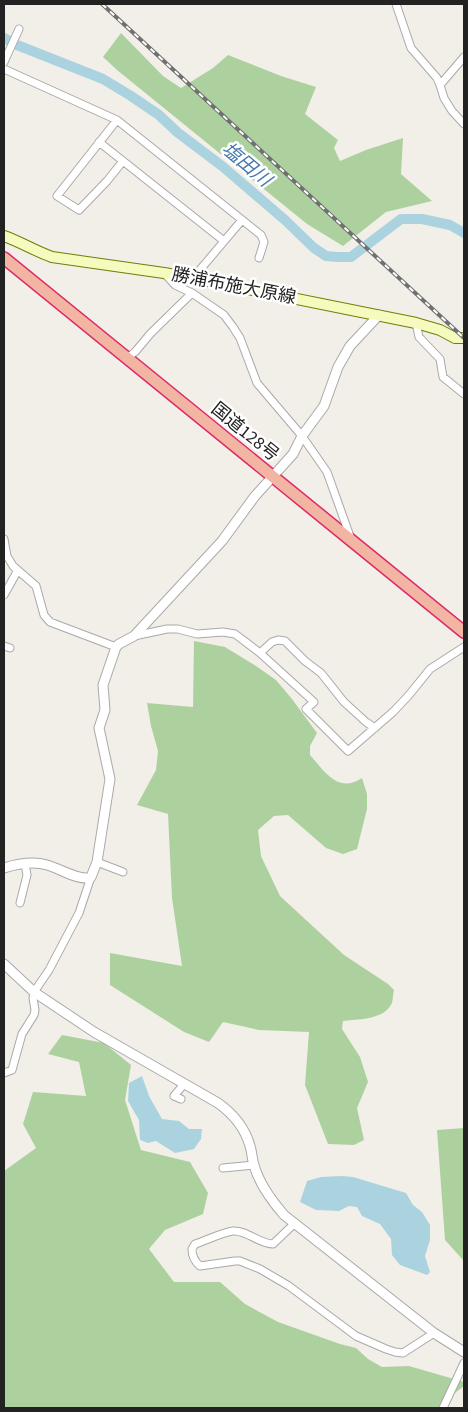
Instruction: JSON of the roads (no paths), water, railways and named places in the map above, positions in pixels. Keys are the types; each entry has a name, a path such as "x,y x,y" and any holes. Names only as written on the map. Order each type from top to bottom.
{"highway":[{"name":"国道128号","path":"4,258 464,632"}],"main road":[{"name":"勝浦布施大原線","path":"4,236 52,257 193,278 416,322 440,330 455,338 464,338"}],"street":[{"path":"396,4 411,48 432,72 440,85 444,98 452,111 464,124"},
{"path":"5,58 19,29"},
{"path":"440,85 464,57"},
{"path":"4,69 117,120 261,235 264,242 259,258"},
{"path":"117,120 57,196 79,210 108,181 123,161"},
{"path":"99,142 224,241"},
{"path":"193,278 242,220"},
{"path":"164,273 175,284 224,314 240,338 257,383 302,436 327,472 352,541"},
{"path":"126,358 135,352 151,333 192,293"},
{"path":"134,636 222,542 255,496 293,454 302,436 324,406 338,367 350,346 379,315"},
{"path":"416,322 419,337 440,359 443,377 464,394"},
{"path":"4,539 7,556 13,566 36,586 44,615 50,622 116,647"},
{"path":"4,595 18,570"},
{"path":"4,1073 12,1070 22,1034 34,1015 34,992 49,970 79,913 97,862 110,779 100,728 104,710 103,685 116,647 119,644 134,636 167,629 178,629 197,634 223,632 235,634 260,653 314,702 306,710 348,751 393,712 430,669 464,647"},
{"path":"260,653 272,642 278,640 285,641 305,661 321,673 344,702 375,728"},
{"path":"97,862 123,872"},
{"path":"4,868 25,864 46,865 84,878 91,876"},
{"path":"20,904 28,875 25,864"},
{"path":"4,964 34,992 110,1042 230,1111 242,1128 250,1145 254,1165 264,1190 274,1203 295,1223 434,1333 464,1352"},
{"path":"182,1099 174,1096 184,1084"},
{"path":"223,1168 254,1165"},
{"path":"295,1223 274,1244 268,1244 233,1231 195,1244 192,1248 192,1254 200,1266 235,1261 260,1269 289,1286 356,1336 395,1352 403,1352 434,1333"},
{"path":"443,1408 464,1363"}],"water":[{"path":"142,1076 149,1096 162,1119 179,1121 189,1129 202,1129 201,1139 194,1149 175,1153 156,1141 148,1143 140,1140 139,1120 128,1101 129,1083"},
{"path":"321,1177 353,1177 406,1193 413,1205 422,1212 430,1225 430,1240 425,1256 430,1272 427,1275 400,1265 392,1255 391,1239 380,1224 362,1216 357,1207 349,1206 339,1211 316,1210 300,1202 307,1181"}],"waterway":[{"name":"塩田川","path":"4,38 103,79 131,96 159,115 177,132 222,166 285,220 314,248 326,256 351,257 401,219 422,219 450,225 464,233"}],"railway":[{"path":"102,4 464,338"}]}
